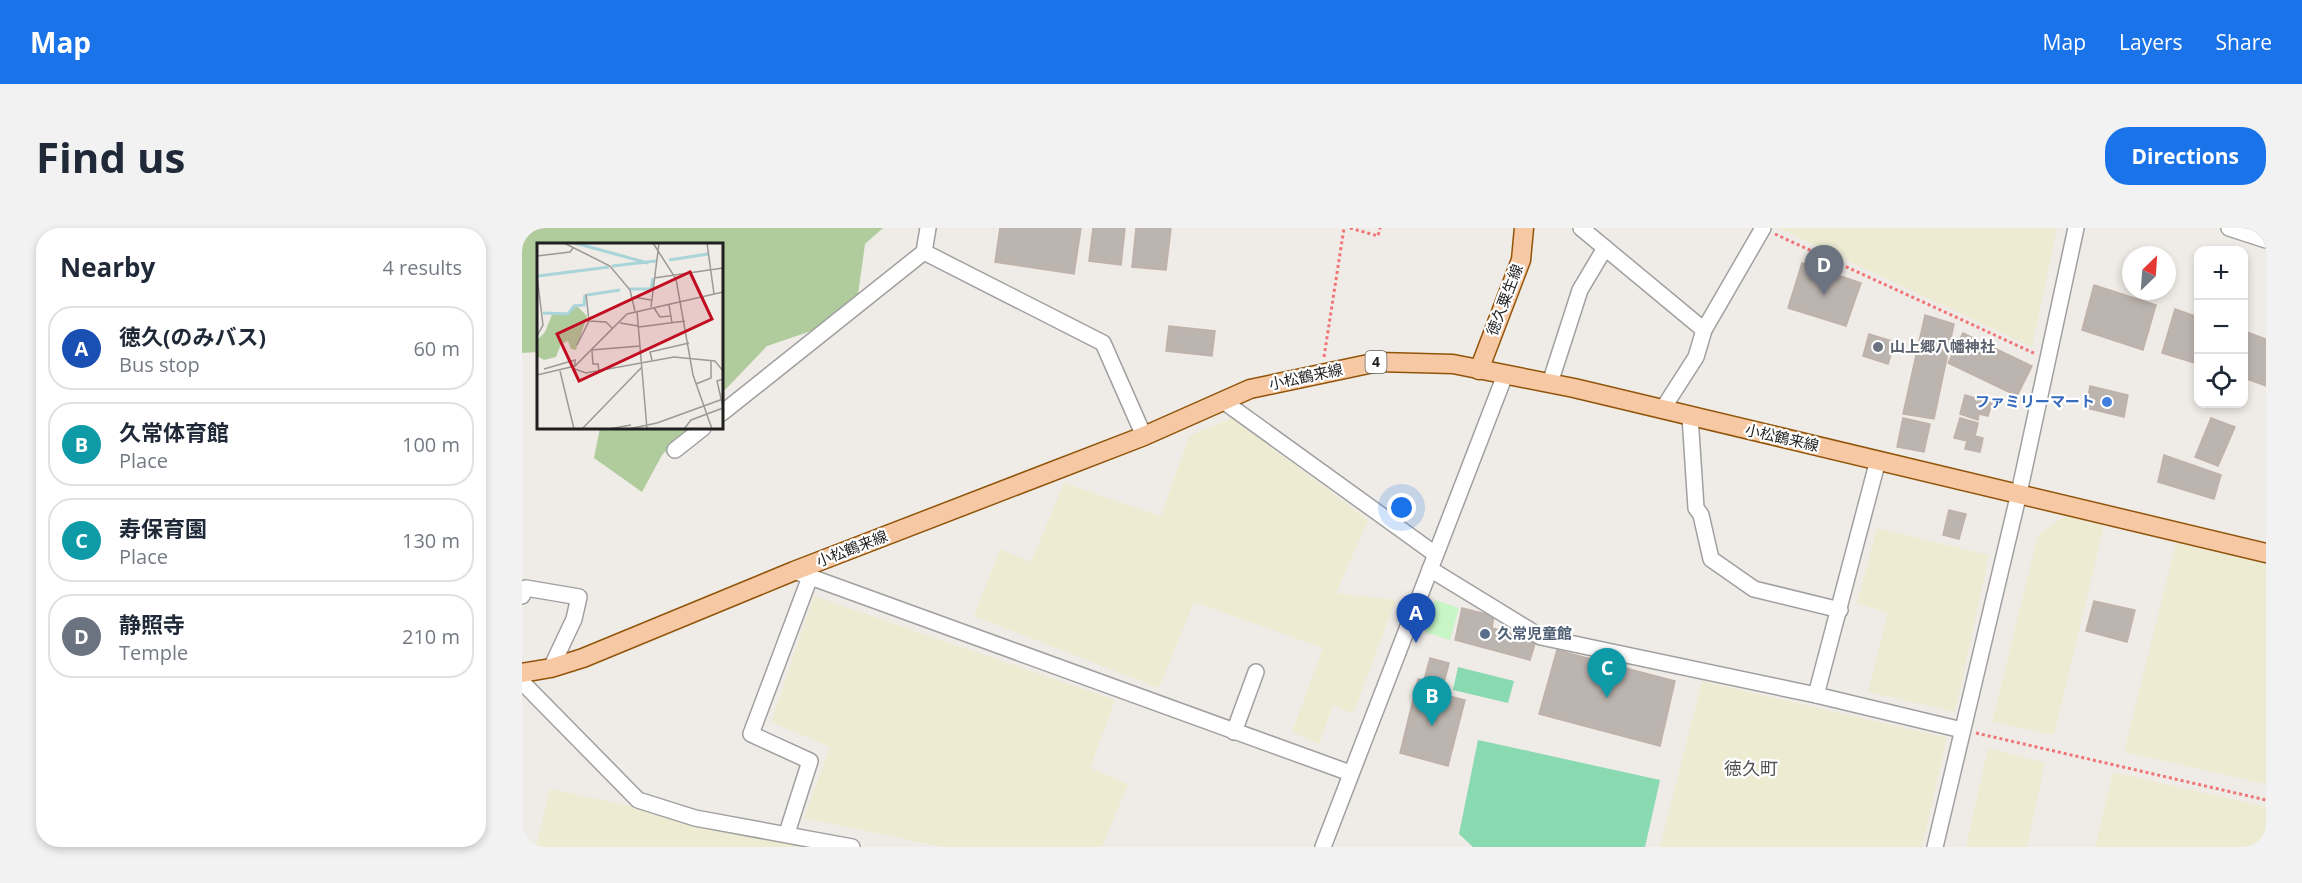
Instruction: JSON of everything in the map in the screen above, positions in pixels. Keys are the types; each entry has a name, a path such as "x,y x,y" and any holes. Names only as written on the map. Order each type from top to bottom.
{"main road":[{"name":"徳久粟生線","path":"1479,369 1521,260 1524,228"},
{"name":"小松鶴来線","path":"522,673 551,668 583,658 802,574 1144,436 1250,389 1378,362 1453,364 1550,383 2266,553"}],"street":[{"path":"723,412 924,252 928,228"},
{"path":"1581,228 1704,330"},
{"path":"1662,410 1696,357 1704,330 1763,228"},
{"path":"1935,847 2019,493 2076,228"},
{"path":"2229,228 2266,240"},
{"path":"1550,383 1580,290 1605,248"},
{"path":"924,252 1103,343 1144,436"},
{"path":"1323,847 1505,375"},
{"path":"1223,401 1433,561 1541,637 1816,695 1962,729"},
{"path":"1690,416 1696,508 1701,515 1711,559 1754,590 1840,610"},
{"path":"675,450 702,429"},
{"path":"1816,695 1878,460"},
{"path":"787,833 810,760 751,735 802,574 1350,773"},
{"path":"522,597 526,588 579,597 574,619 551,668"},
{"path":"1234,732 1256,672"},
{"path":"522,682 638,800 694,818 787,833 852,847"}],"path":[{"path":"1322,374 1344,228"},
{"path":"1350,228 1378,236 1380,228"},
{"path":"1763,228 2049,360"},
{"path":"1962,729 2266,800"}],"green space":[{"path":"522,228 883,228 865,244 855,316 767,346 723,392 723,243 537,243 537,352 522,353"},
{"path":"1778,228 2057,228 2032,347"},
{"path":"1232,418 1368,520 1336,593 1396,600 1353,714 1333,705 1319,744 1292,732 1323,648 1194,602 1159,688 974,616 1000,549 1031,562 1064,483 1161,516 1189,436"},
{"path":"600,429 687,429 662,455 642,492 594,458"},
{"path":"2065,516 2104,526 2054,735 1992,722 2038,535"},
{"path":"1877,528 1989,555 1955,712 1868,692 1888,613 1857,603"},
{"path":"2176,543 2266,564 2266,784 2124,752"},
{"path":"814,596 1115,700 1090,768 1128,784 1102,847 943,847 804,818 830,747 771,722"},
{"path":"1435,600 1459,608 1450,640 1425,632"},
{"path":"1458,667 1514,681 1508,703 1453,690"},
{"path":"1702,681 1947,738 1922,847 1660,847"},
{"path":"1478,740 1660,780 1645,847 1473,847 1459,834"},
{"path":"1988,748 2045,763 2027,847 1966,847"},
{"path":"2113,772 2266,807 2266,847 2095,847"},
{"path":"550,789 828,847 536,847"}],"building":[{"path":"1000,228 1081,228 1074,274 995,262"},
{"path":"1093,228 1125,228 1121,265 1089,261"},
{"path":"1136,228 1171,228 1166,270 1132,267"},
{"path":"1802,263 1861,283 1846,326 1788,308"},
{"path":"2094,285 2122,294 2122,300 2140,300 2156,305 2143,350 2082,330"},
{"path":"2175,309 2194,316 2194,363 2162,353"},
{"path":"1925,315 1954,324 1934,419 1903,414"},
{"path":"1169,326 1215,331 1212,356 1166,351"},
{"path":"2248,332 2266,339 2266,386 2248,379"},
{"path":"1963,333 2032,366 2017,396 1948,363"},
{"path":"1869,334 1895,342 1888,364 1863,356"},
{"name":"ファミリーマート","path":"2090,386 2128,395 2124,417 2086,408"},
{"path":"1965,395 1992,403 1988,416 1979,414 1978,420 1960,414"},
{"path":"1903,418 1930,424 1924,452 1897,447"},
{"path":"1960,418 1978,423 1975,436 1983,438 1980,452 1965,449 1967,441 1954,438"},
{"path":"2211,418 2235,427 2218,466 2195,457"},
{"path":"2164,455 2221,475 2214,499 2158,482"},
{"path":"1949,510 1966,514 1959,539 1943,535"},
{"path":"2094,601 2135,610 2127,642 2086,631"},
{"name":"久常児童館","path":"1462,608 1494,616 1492,628 1536,640 1530,660 1455,640"},
{"path":"1557,650 1675,681 1660,746 1539,714"},
{"path":"1430,658 1449,663 1441,694 1465,700 1448,766 1400,753 1418,679 1424,680"}],"place":[{"name":"静照寺","path":"1824,295"},
{"name":"山上郷八幡神社","path":"1878,347"},
{"name":"ファミリーマート","path":"2107,402"},
{"name":"久常児童館","path":"1485,634"},
{"name":"徳久(のみバス)","path":"1416,643"},
{"name":"寿保育園","path":"1607,698"},
{"name":"久常体育館","path":"1432,726"}],"district":[{"name":"徳久町","path":"1751,769"}]}
